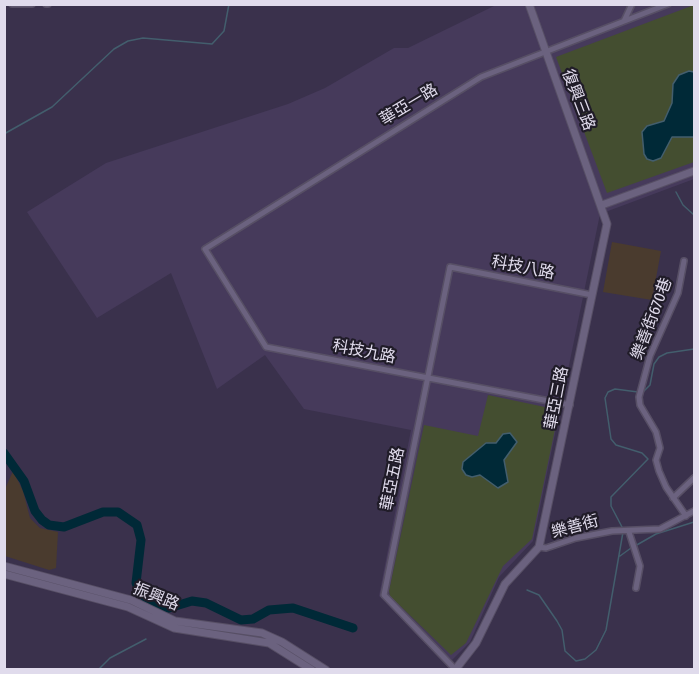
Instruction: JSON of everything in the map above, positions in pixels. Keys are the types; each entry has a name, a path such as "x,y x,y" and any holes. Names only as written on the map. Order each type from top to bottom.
{"street":[{"path":"12,4 32,4"},
{"name":"復興三路","path":"529,4 602,205"},
{"path":"624,21 632,4"},
{"name":"華亞一路","path":"205,249 481,77 668,4"},
{"path":"602,205 694,171"},
{"name":"華亞三路","path":"539,547 607,224 602,205"},
{"name":"科技九路","path":"205,249 266,347 570,405"},
{"name":"樂善街670巷","path":"684,261 678,293 650,356 639,397 640,405 656,432 660,448 656,460 673,498 686,516"},
{"name":"科技八路","path":"450,267 592,295"},
{"name":"華亞五路","path":"450,267 384,595 454,669"},
{"path":"673,498 694,478"},
{"path":"636,588 640,566 628,532 660,528 694,512"},
{"name":"樂善街","path":"539,547 546,548 576,538 628,532"},
{"path":"454,669 476,643 505,584 539,547"},
{"name":"振興路","path":"4,566 131,600 175,621 262,633 282,642 326,669"},
{"name":"振興路","path":"4,574 135,609 174,628 269,643 312,669"}],"shaded area":[{"path":"496,5 694,5 694,179 600,214 533,541 499,577 470,642 452,660 379,596 411,430 304,409 265,355 217,389 171,273 97,318 27,212 106,163 288,104 325,88 394,48 408,48"},
{"path":"612,242 661,251 652,300 603,292"},
{"path":"13,471 23,491 30,518 40,528 58,532 56,568 49,570 5,556 5,489"}],"green space":[{"path":"694,5 694,162 607,193 556,57"},
{"path":"488,395 559,410 532,539 503,566 466,643 451,655 390,596 389,591 424,425 478,436"}],"water":[{"path":"689,71 694,72 694,137 672,137 661,158 653,161 647,159 644,154 642,132 647,126 664,121 672,103 673,84 679,75"},
{"path":"510,433 517,442 504,460 508,482 498,488 480,475 472,477 466,475 462,469 463,462 486,443 496,443 503,434"}],"waterway":[{"path":"4,134 52,107 114,49 128,41 143,38 212,44 224,31 229,4"},
{"path":"676,192 683,205 694,215"},
{"path":"643,392 650,385 654,364 659,357 667,353 694,349"},
{"path":"622,527 611,506 611,497 648,459 642,453 616,445 611,439 605,398 608,392 615,389 638,392"},
{"path":"4,453 24,481 35,511 49,525 64,527 103,512 118,512 137,525 141,540 136,583 139,591 156,608 169,608 192,601 206,603 241,620 253,619 269,610 293,608 353,628"},
{"path":"635,546 656,534 694,522"},
{"path":"527,590 539,595 557,621 562,630 565,651 576,661 585,659 596,650 606,630 623,532"},
{"path":"620,556 631,548"},
{"path":"98,670 110,658 146,639"}]}
